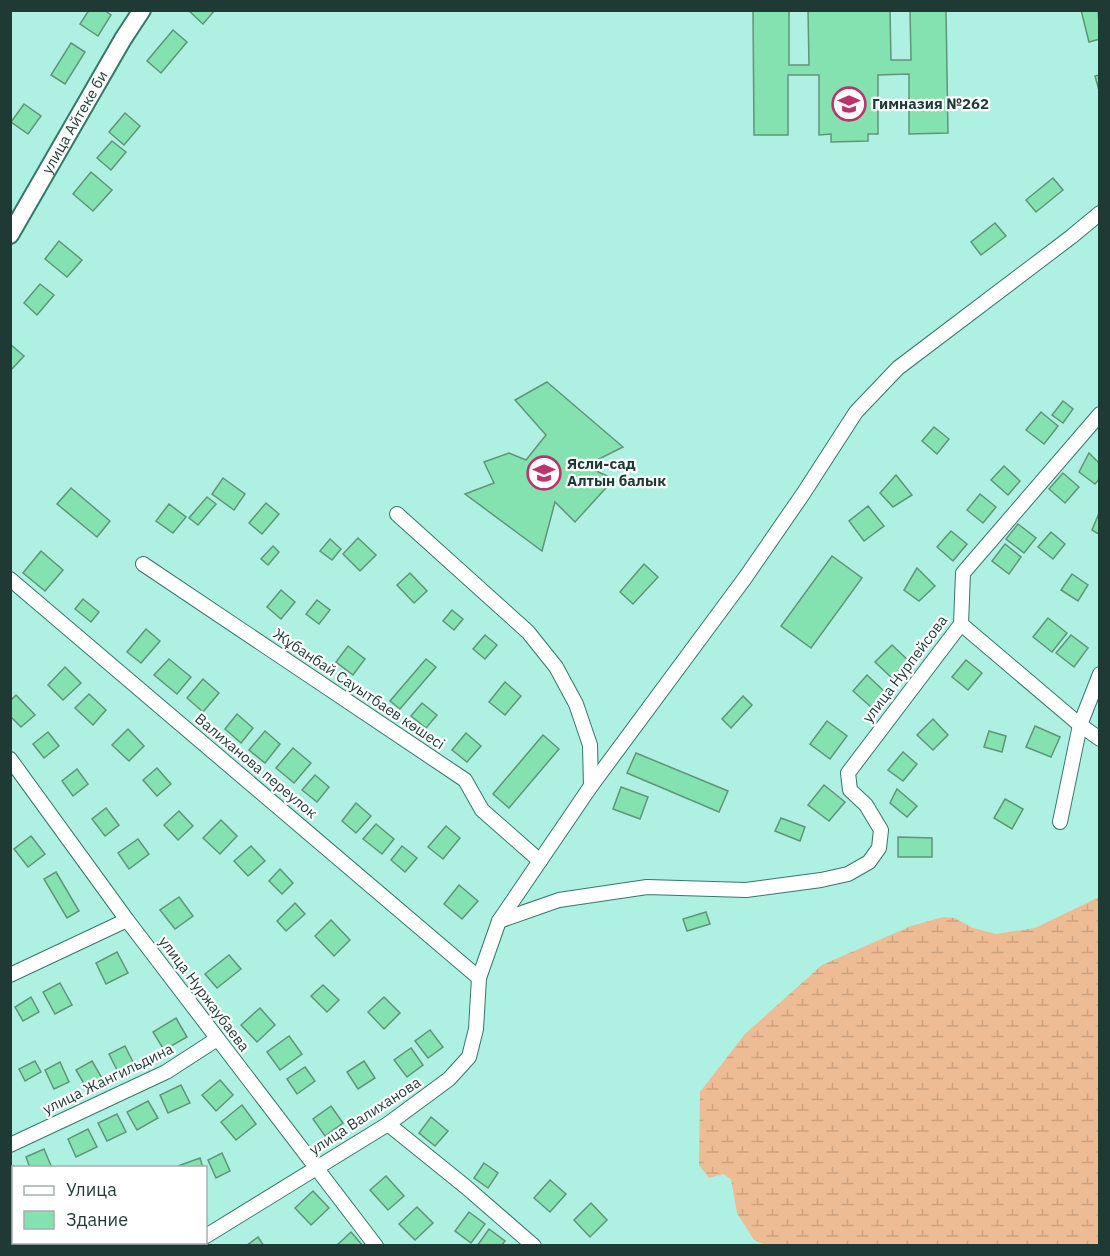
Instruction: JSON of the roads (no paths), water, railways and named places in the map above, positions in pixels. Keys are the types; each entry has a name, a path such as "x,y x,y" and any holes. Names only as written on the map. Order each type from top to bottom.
{"street":[{"name":"улица Айтеке би","path":"10,235 142,10"},
{"name":"улица Валиханова","path":"207,1235 388,1124 449,1079 469,1057 476,1029 479,978 499,921 591,786 745,578 856,412 898,368 1100,213"},
{"name":"улица Нурпейсова","path":"499,921 559,900 647,887 746,890 848,874 869,862 879,848 881,830 866,805 850,790 848,773 961,624 963,573 1100,414"},
{"path":"396,514 528,632 556,667 576,704 590,745 591,786"},
{"name":"Жұбанбай Сауытбаев көшесі","path":"143,564 465,780 482,810 540,861"},
{"name":"Валиханова переулок","path":"10,579 479,978"},
{"path":"961,624 1100,739"},
{"path":"1060,822 1080,724 1100,674"},
{"name":"улица Нуржаубаева","path":"10,759 15,775 376,1245"},
{"path":"10,975 127,920"},
{"name":"улица Жангильдина","path":"10,1145 166,1072 217,1039"},
{"path":"388,1124 534,1245"}],"place":[{"name":"Гимназия №262","path":"849,104"},
{"name":"Ясли-сад Алтын балык","path":"544,473"}]}
